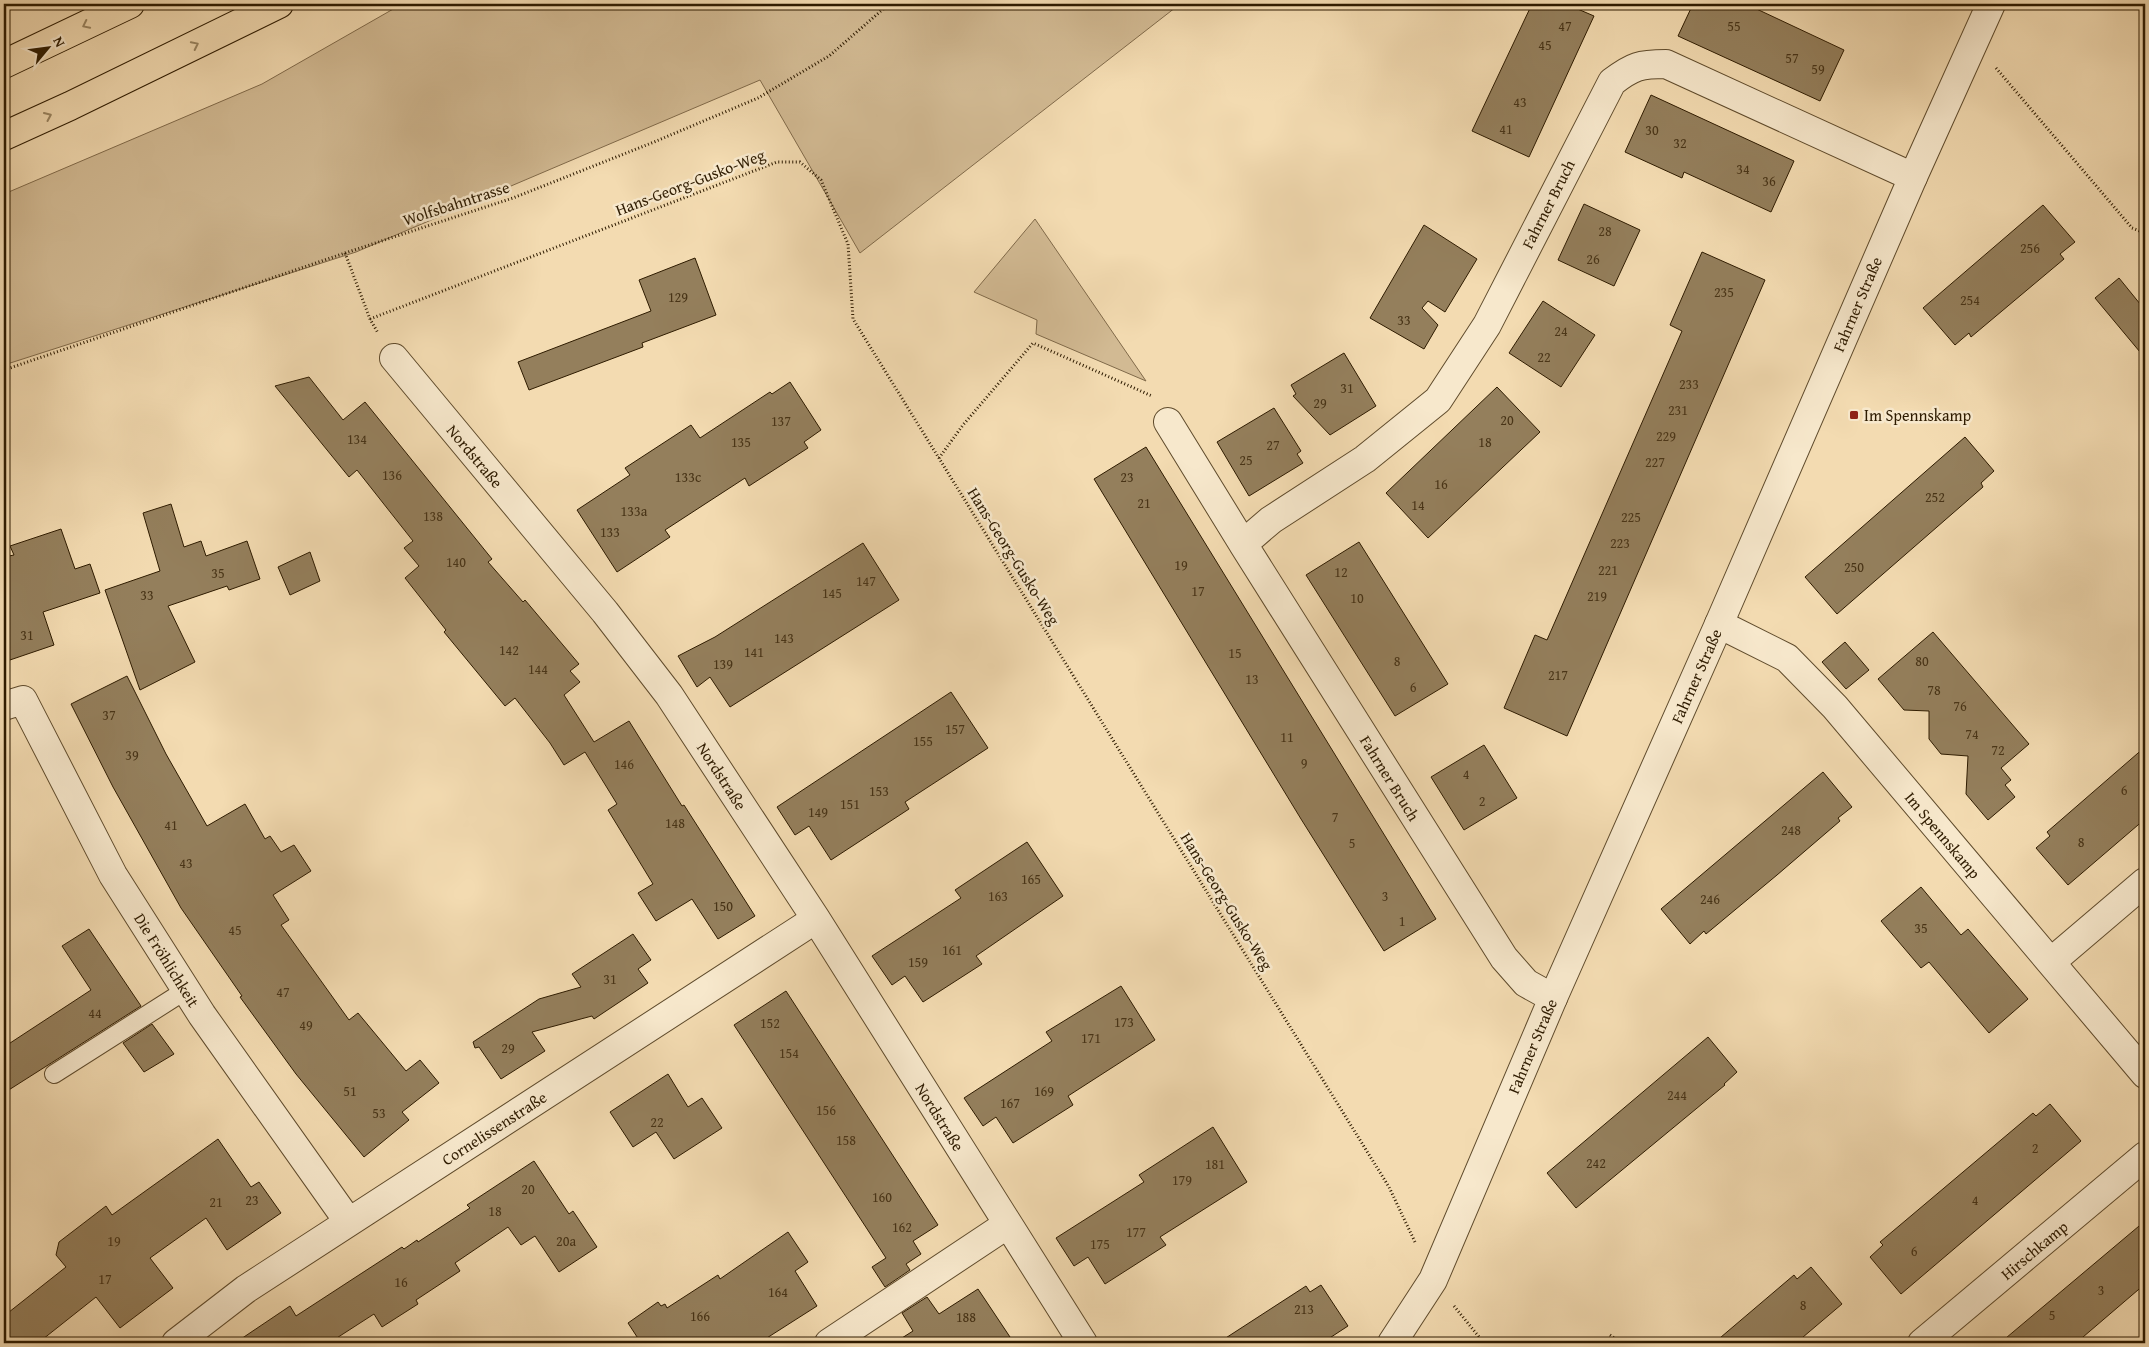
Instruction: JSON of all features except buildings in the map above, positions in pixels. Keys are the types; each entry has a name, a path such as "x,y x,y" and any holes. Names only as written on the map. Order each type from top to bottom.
{"highway":[{"path":"4,64 130,4"},
{"path":"4,136 70,106 279,4"}],"street":[{"name":"Fahrner Straße","path":"1392,1343 1433,1280 1553,998 1719,624 1913,177 1991,4"},
{"name":"Fahrner Bruch","path":"1243,544 1271,520 1365,460 1438,400 1487,325 1612,82 1627,71 1645,64 1666,64 1913,177"},
{"name":"Nordstraße","path":"394,358 605,612 670,696 816,918 1082,1343"},
{"name":"Fahrner Bruch","path":"1168,422 1504,958 1526,983 1553,998"},
{"name":"Im Spennskamp","path":"1719,624 1787,658 1835,708 2145,1074"},
{"name":"Die Fröhlichkeit","path":"4,706 22,700 113,875 186,990 348,1221"},
{"path":"2051,962 2145,882"},
{"name":"Cornelissenstraße","path":"176,1343 246,1289 348,1221 816,918"},
{"name":"Hirschkamp","path":"1922,1343 2145,1156"},
{"path":"828,1343 1008,1224"}],"lane":[{"path":"54,1074 186,990"}],"path":[{"name":"Wolfsbahntrasse","path":"4,370 345,253 513,198 654,142 758,98 829,56 889,4"},
{"path":"1975,43 2132,228 2145,233"},
{"name":"Hans-Georg-Gusko-Weg","path":"370,319 777,162 800,162 821,180 848,244 854,320 1389,1187 1433,1280 1484,1343"},
{"path":"345,253 370,319 394,358"},
{"path":"939,458 963,425 1033,343 1151,394 1168,422"},
{"path":"1610,1335 1621,1343"}],"shaded area":[{"path":"402,4 1180,4 860,253 760,80 356,252 4,365 4,194 262,84"},
{"path":"1035,219 1146,381 1036,334 1037,320 974,292"}],"place":[{"name":"Im Spennskamp","path":"1854,415"}]}
